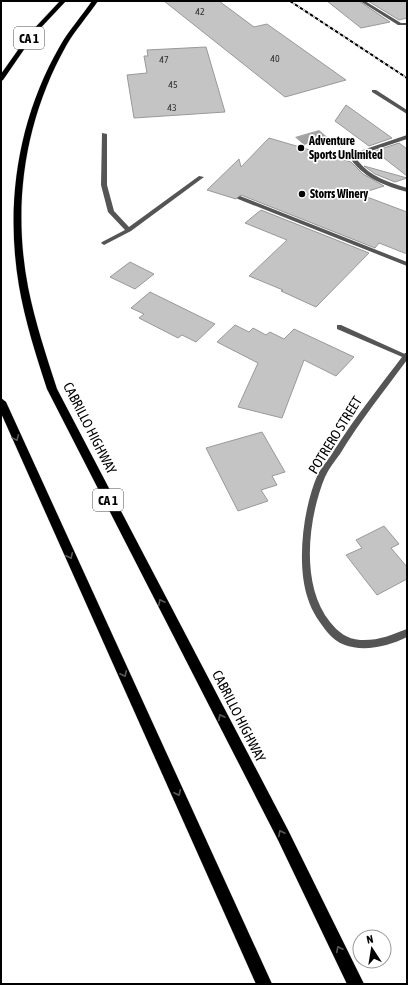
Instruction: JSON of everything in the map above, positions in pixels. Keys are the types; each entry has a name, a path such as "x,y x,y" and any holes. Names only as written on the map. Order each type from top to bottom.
{"highway":[{"name":"CA 1","path":"1,79 32,34 63,1"},
{"name":"CA 1","path":"26,101 39,73 59,42 95,1"},
{"name":"CABRILLO HIGHWAY","path":"7,219 12,265 18,293 37,355 52,389 283,835 356,984"},
{"path":"1,402 264,984"}],"street":[{"path":"362,1 400,24 407,24"},
{"path":"374,91 407,112"},
{"path":"104,134 104,185 109,205 111,212 129,230"},
{"path":"407,138 356,154 355,161 363,173 378,181 407,190"},
{"path":"104,244 129,230 201,177"},
{"path":"240,198 407,264"},
{"path":"339,326 406,356"},
{"name":"POTRERO STREET","path":"406,356 361,416 322,476 311,519 306,558 308,586 323,623 335,634 350,642 379,644 397,639 407,633"}],"shaded area":[{"path":"319,130 332,141 324,143 320,140 304,145 295,137"}],"building":[{"path":"164,1 219,1 254,27 267,24 346,80 285,97"},
{"path":"327,1 359,1 390,22 361,28"},
{"path":"368,1 407,1 407,18 399,20"},
{"path":"206,47 225,112 134,118 127,75 147,73 144,56 148,56 147,50"},
{"path":"346,105 392,138 369,146 335,121"},
{"path":"269,138 351,162 363,174 384,186 359,194 407,212 407,254 379,243 375,248 241,195 236,199 207,190 239,159 241,167"},
{"path":"399,143 407,149 407,176 375,151"},
{"path":"364,166 407,178 395,182 375,174"},
{"path":"261,210 369,253 316,307 281,291 283,290 249,276 287,240 245,223"},
{"path":"130,262 154,274 135,289 110,277"},
{"path":"150,292 215,324 196,342 182,335 178,338 139,318 144,314 131,308"},
{"path":"235,325 249,332 253,328 266,335 270,332 284,339 294,329 354,357 336,376 304,360 282,418 238,407 258,363 217,342"},
{"path":"262,432 285,472 272,476 277,485 261,490 268,501 238,511 206,448"},
{"path":"384,526 399,544 391,548 407,567 407,579 377,595 346,555 362,548 356,540"}],"railway":[{"path":"290,1 407,78"}],"place":[{"name":"Adventure Sports Unlimited","path":"301,148"},
{"name":"Storrs Winery","path":"302,194"}]}
